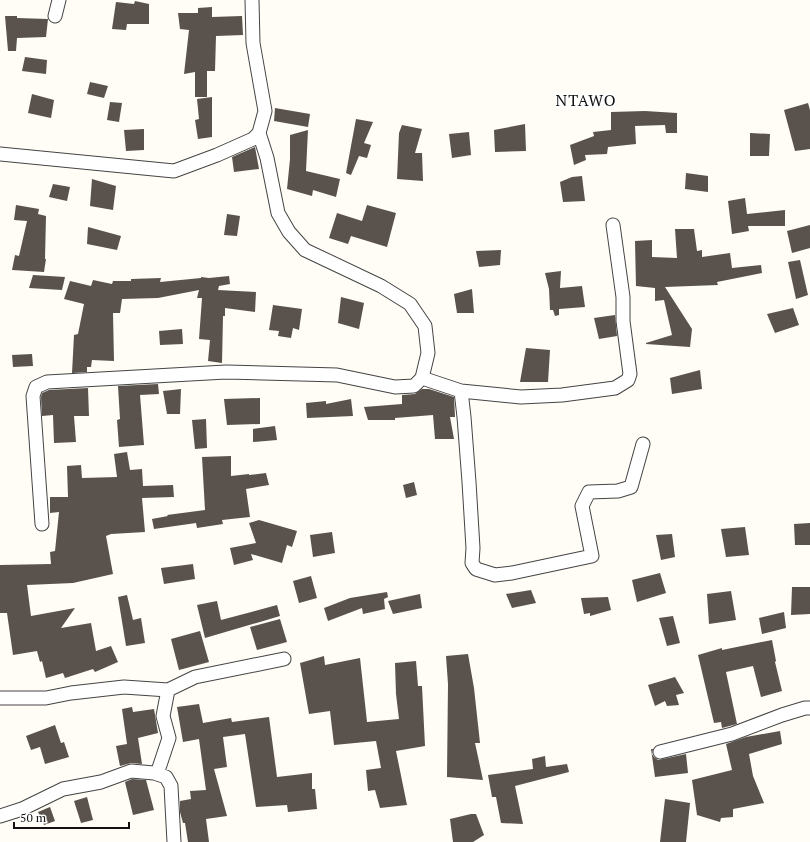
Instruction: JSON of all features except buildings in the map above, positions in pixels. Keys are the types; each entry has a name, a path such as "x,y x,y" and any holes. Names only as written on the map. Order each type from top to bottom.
{"street":[{"path":"55,16 59,0"},
{"path":"0,154 174,171 217,155 253,139 259,133 265,111 252,43 252,0"},
{"path":"42,524 33,396 36,387 47,382 226,372 337,375 395,387 414,386 422,378 428,353 425,326 410,304 381,286 305,250 289,232 278,213 267,158 259,133"},
{"path":"422,378 460,392 521,397 562,395 615,388 625,384 630,374 623,321 623,297 613,225"},
{"path":"460,392 464,417 470,482 473,548 472,563 476,569 483,572 495,575 512,573 592,556 582,506 589,492 618,491 631,487 643,444"},
{"path":"0,698 46,698 71,693 124,687 168,690 196,677 284,659"},
{"path":"157,774 169,738 164,716 168,690"},
{"path":"660,752 732,734 805,708 810,708"},
{"path":"0,816 22,809 63,789 101,782 131,771 157,774 166,777 172,786 174,842"}],"district":[{"name":"NTAWO","path":"586,100"}]}
